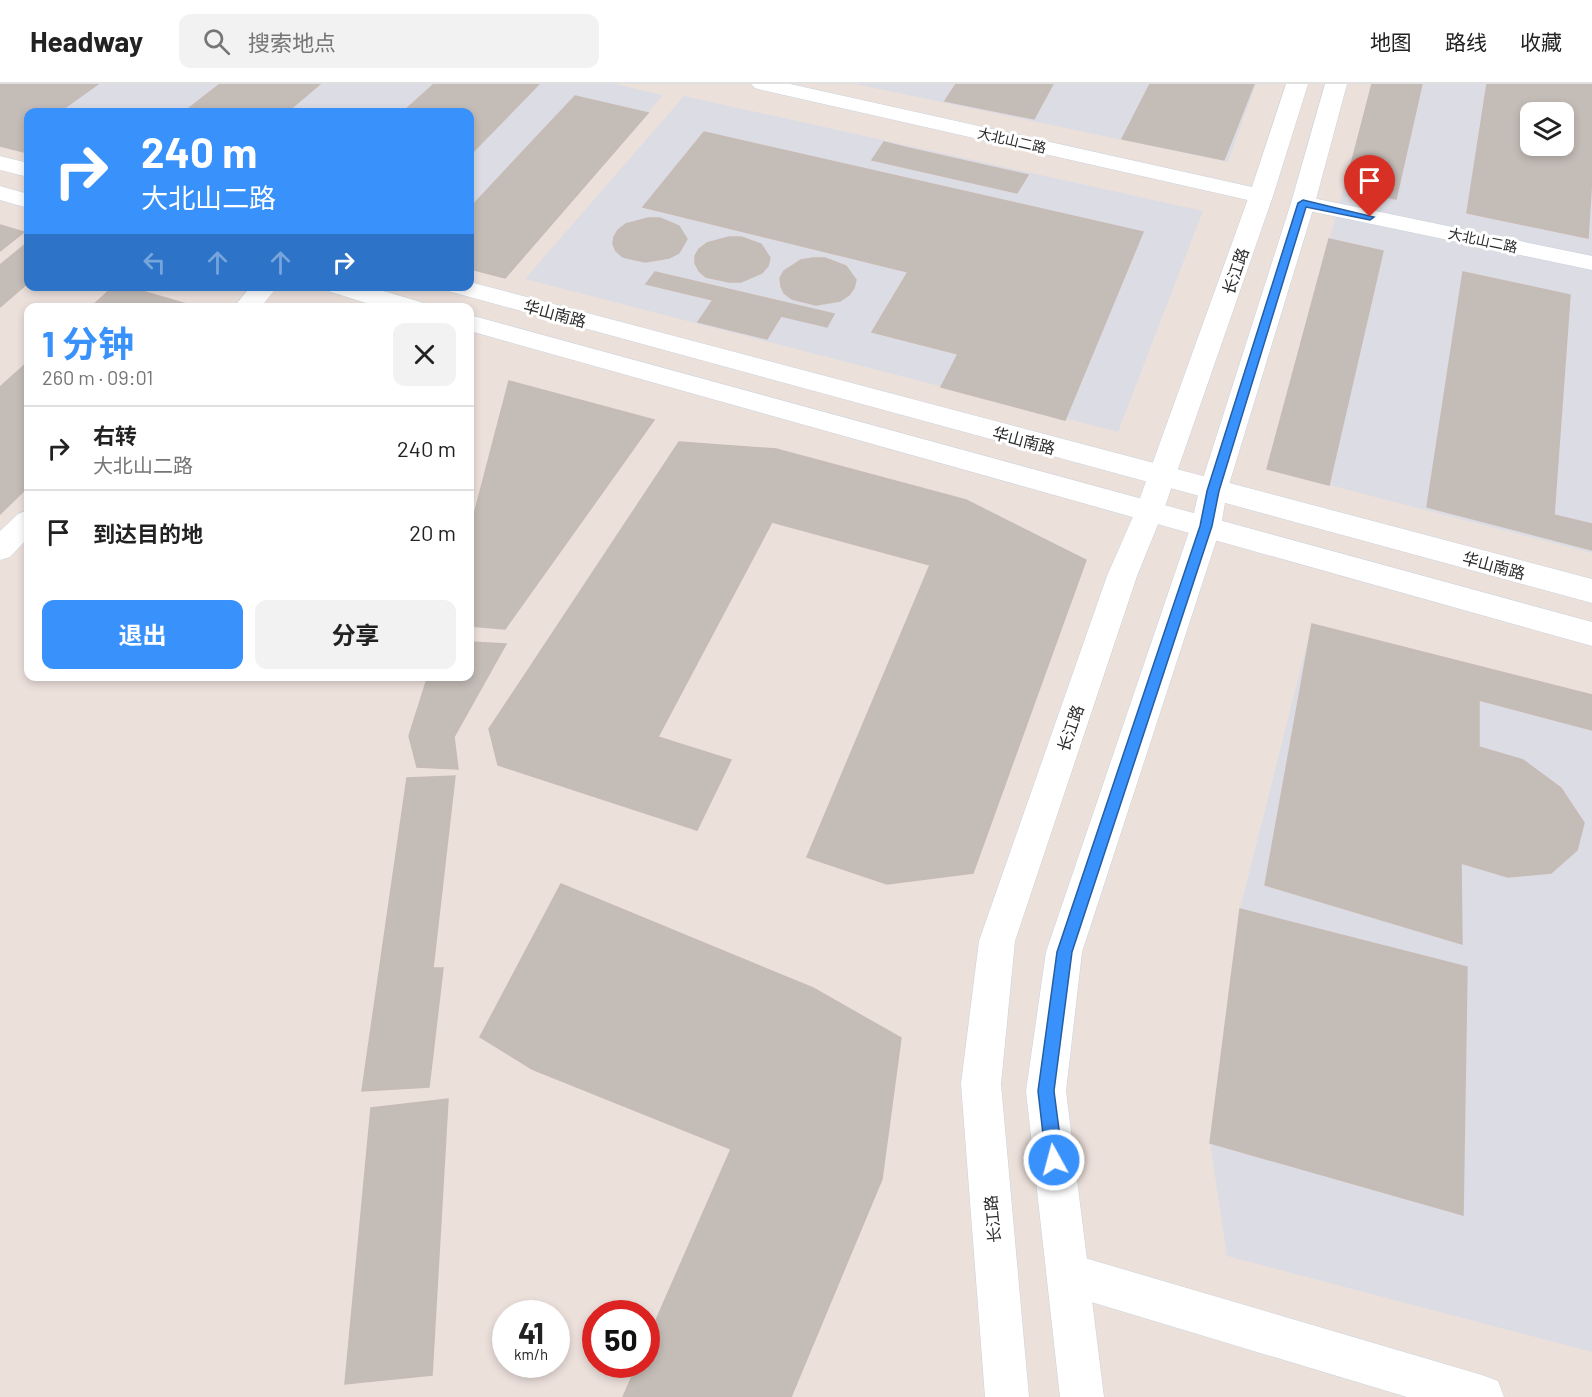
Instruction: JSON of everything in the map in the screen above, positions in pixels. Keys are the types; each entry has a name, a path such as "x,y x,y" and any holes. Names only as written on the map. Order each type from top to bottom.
{"street":[{"name":"大北山二路","path":"762,84 1262,196"},
{"name":"长江路","path":"1007,1397 981,1084 997,941 1122,576 1162,478 1262,196 1297,84"},
{"path":"1082,1397 1046,1091 1064,952 1206,526 1213,491 1303,203 1336,84"},
{"path":"0,163 24,170"},
{"path":"0,193 24,200"},
{"name":"大北山二路","path":"1303,203 1592,263"},
{"path":"250,303 261,291"},
{"path":"354,291 395,303"},
{"name":"华山南路","path":"474,291 1162,478 1592,591"},
{"name":"华山南路","path":"474,324 1592,634"},
{"path":"0,549 24,525"},
{"path":"1068,1274 1482,1397"}],"shaded area":[{"path":"0,84 615,84 663,95 505,278 474,270 474,108 24,108 24,152 0,146"},
{"path":"855,84 1256,84 1228,162"},
{"path":"1372,84 1592,84 1592,553 1267,469"},
{"path":"684,96 1203,211 1118,432 525,279"},
{"path":"1312,624 1592,695 1592,1352 1227,1256 1210,1143 1240,909"}],"building":[{"path":"0,84 98,84 65,108 24,108 24,152 0,146"},
{"path":"220,84 320,84 292,108 189,108"},
{"path":"434,84 539,84 474,151 474,108 407,108"},
{"path":"956,84 1053,84 1034,119 945,101"},
{"path":"1150,84 1254,84 1224,160 1122,139"},
{"path":"1372,84 1422,84 1396,199 1345,188"},
{"path":"1487,84 1592,84 1592,175 1588,238 1467,213"},
{"path":"575,96 648,113 505,278 474,270 474,204"},
{"path":"704,132 1143,232 1065,420 941,387 958,354 872,332 908,272 643,207"},
{"path":"884,142 1028,175 1017,193 872,160"},
{"path":"648,218 660,218 679,226 687,239 679,253 669,258 645,262 623,257 616,251 613,244 618,230 626,224"},
{"path":"0,225 24,232 0,251"},
{"path":"729,237 741,237 761,244 770,258 768,266 762,273 741,282 729,282 706,277 699,271 695,263 695,256 699,249 707,243"},
{"path":"1329,239 1383,251 1329,485 1267,469"},
{"path":"24,245 24,286 0,307 0,265"},
{"path":"825,258 846,266 856,280 849,295 840,301 816,305 792,299 784,293 780,278 784,271 801,260"},
{"path":"655,272 834,314 827,327 781,316 767,339 698,322 713,300 646,284"},
{"path":"1463,272 1570,295 1554,515 1592,524 1592,550 1427,507"},
{"path":"109,291 142,291 183,303 95,303"},
{"path":"24,366 24,491 0,514 0,387"},
{"path":"509,381 654,420 505,629 474,626 474,515"},
{"path":"679,442 776,449 966,500 1086,560 973,873 887,884 807,857 930,565 772,522 658,737 731,760 697,830 498,765 489,729"},
{"path":"1312,624 1592,695 1592,730 1479,700 1479,747 1523,760 1561,788 1584,823 1577,850 1551,873 1508,877 1461,863 1462,944 1265,885"},
{"path":"474,642 506,644 454,737 458,769 417,767 409,736 426,681 474,681"},
{"path":"455,776 433,968 443,968 429,1087 362,1091 407,778"},
{"path":"561,884 813,988 901,1038 882,1179 791,1397 623,1397 631,1378 660,1378 660,1311 731,1149 532,1069 480,1037"},
{"path":"1240,909 1467,967 1463,1215 1210,1143"},
{"path":"448,1099 432,1375 345,1384 371,1108"}],"route":[{"path":"1054,1160 1046,1091 1064,952 1206,526 1213,491 1303,203 1370,217"}]}
